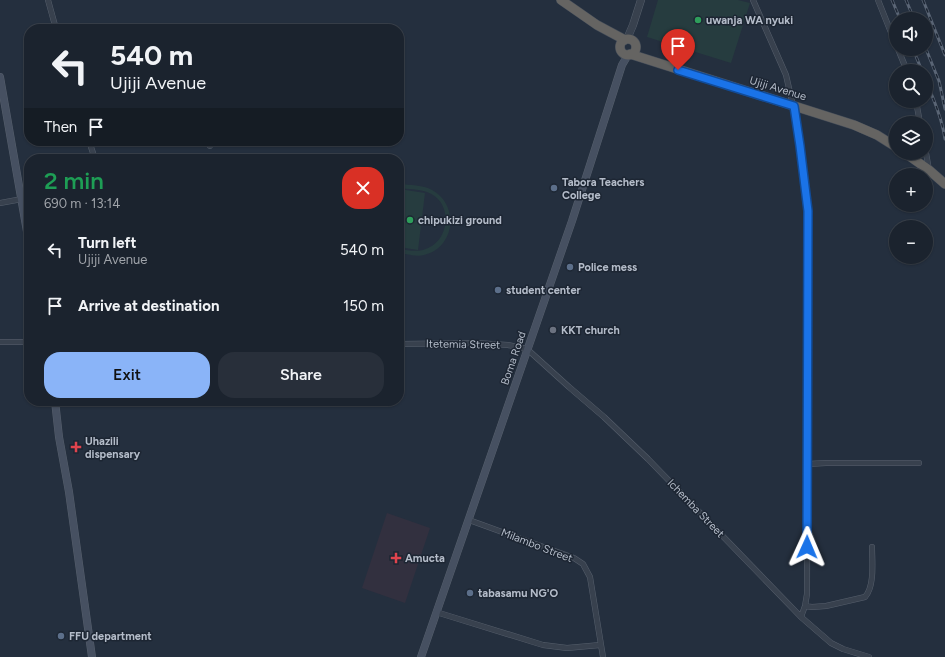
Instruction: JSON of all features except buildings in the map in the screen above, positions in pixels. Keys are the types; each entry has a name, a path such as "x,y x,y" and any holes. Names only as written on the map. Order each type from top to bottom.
{"highway":[{"path":"561,0 628,47"},
{"name":"Ujiji Avenue","path":"628,47 649,60 854,125 877,135 889,143"},
{"path":"915,160 926,168"},
{"path":"933,174 945,184"}],"main road":[{"name":"Boma Road","path":"421,657 572,221 628,47"},
{"path":"0,77 24,201"},
{"path":"56,406 92,657"}],"street":[{"path":"48,0 55,24"},
{"path":"628,47 641,0"},
{"path":"753,0 786,75 794,106 808,211 807,594 801,617"},
{"path":"878,0 889,28"},
{"path":"0,203 24,201"},
{"path":"0,342 24,342"},
{"name":"Itetemia Street","path":"404,344 476,343 508,345 527,349"},
{"name":"Ichemba Street","path":"527,349 604,417 648,459 801,617 831,642 843,649 869,657"},
{"path":"808,464 919,463"},
{"name":"Milambo Street","path":"469,520 574,558 583,564 590,577 603,657"},
{"path":"805,606 826,606 865,597 869,589 873,571 872,547"},
{"path":"436,612 542,645 567,648 600,645"}],"shaded area":[{"name":"Amucta","path":"387,513 430,528 405,603 362,588"}],"green space":[{"name":"uwanja WA nyuki","path":"658,0 738,0 750,3 731,63 647,37"},
{"path":"404,185 425,187 432,190 441,197 447,206 450,215 448,235 442,244 434,251 421,256 404,254 404,250 420,251 432,246 444,231 446,222 442,204 436,197 427,192 404,189"},
{"name":"chipukizi ground","path":"404,190 425,193 418,250 404,248"}],"railway":[{"path":"892,0 897,12"},
{"path":"906,0 911,12"},
{"path":"923,0 945,55"},
{"path":"916,56 919,64"},
{"path":"929,56 939,81 945,109"},
{"path":"933,97 940,117 945,139"}],"place":[{"name":"uwanja WA nyuki","path":"698,20"},
{"name":"Tabora Teachers College","path":"554,188"},
{"name":"chipukizi ground","path":"410,220"},
{"name":"Police mess","path":"570,267"},
{"name":"student center","path":"498,290"},
{"name":"KKT church","path":"553,330"},
{"name":"Uhazili dispensary","path":"76,447"},
{"name":"Amucta","path":"396,558"},
{"name":"tabasamu NG'O","path":"470,593"},
{"name":"FFU department","path":"61,636"}],"route":[{"path":"678,70 794,106 808,211 807,547"}]}
